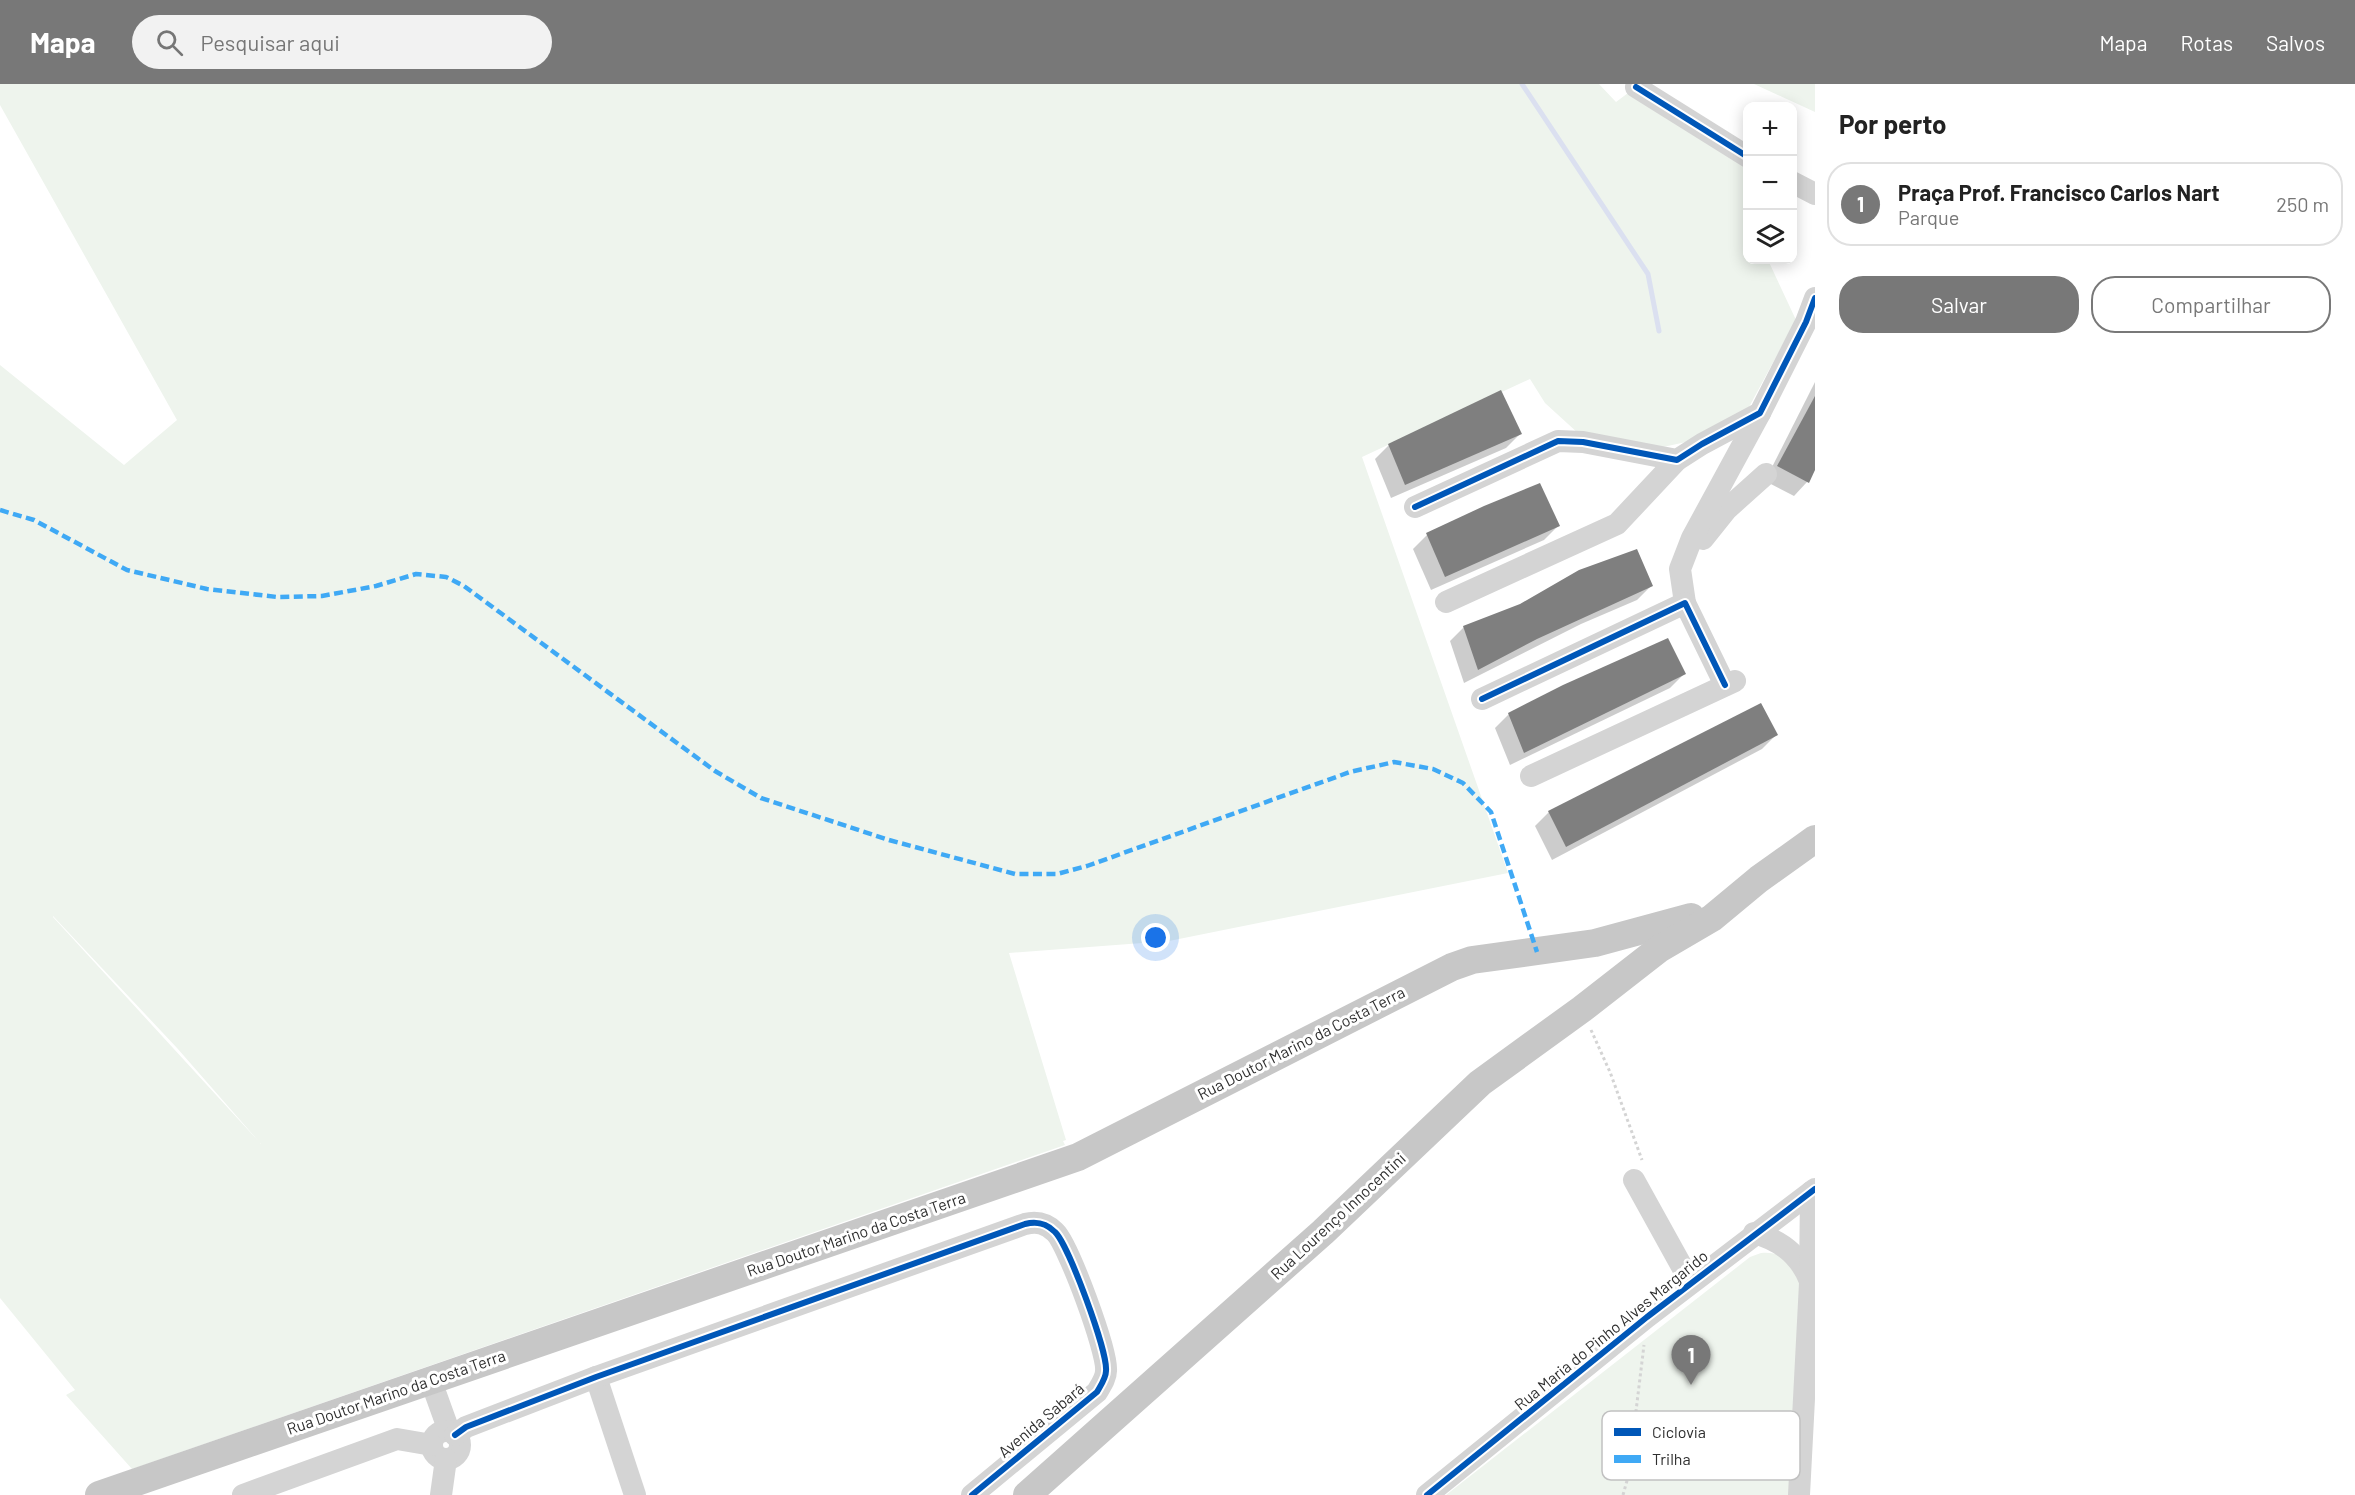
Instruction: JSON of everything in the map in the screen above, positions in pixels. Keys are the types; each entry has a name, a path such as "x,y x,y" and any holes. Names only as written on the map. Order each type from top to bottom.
{"main road":[{"name":"Rua Lourenço Innocentini","path":"1027,1495 1323,1232 1480,1083 1582,1009 1659,949 1712,918 1759,879 1815,839"},
{"name":"Rua Lourenço Innocentini","path":"1659,949 1678,927 1691,917 1723,897 1759,879"},
{"name":"Rua Doutor Marino da Costa Terra","path":"99,1495 1078,1157 1452,967 1472,960 1595,943 1691,917"},
{"name":"Rua Doutor Marino da Costa Terra","path":"1595,943 1624,949 1659,949"}],"street":[{"path":"1636,87 1746,156"},
{"path":"1797,185 1815,194"},
{"path":"1530,776 1730,683 1685,603 1680,569 1692,538 1806,322 1815,297"},
{"path":"1446,602 1617,524 1677,460 1760,413"},
{"path":"1415,507 1558,441 1583,442 1677,460"},
{"path":"1680,569 1727,509 1766,474"},
{"path":"1482,699 1685,603"},
{"path":"1635,1180 1691,1283"},
{"path":"1800,1478 1813,1190"},
{"name":"Rua Maria do Pinho Alves Margarido","path":"1427,1495 1647,1317 1813,1190"},
{"name":"Avenida Sabará","path":"596,1377 1025,1224 1036,1222 1047,1225 1064,1241 1104,1352 1106,1373 1097,1392 972,1495"},
{"path":"1754,1233 1766,1236 1785,1246 1801,1263 1810,1283"},
{"path":"243,1495 387,1442 403,1439 446,1442 466,1427 596,1377 635,1495"},
{"path":"431,1381 446,1442 441,1495"},
{"path":"1799,1495 1800,1480"}],"path":[{"path":"1582,1009 1610,1072 1642,1161 1635,1180"},
{"path":"1636,1411 1647,1317"},
{"path":"1623,1495 1627,1480"}],"shaded area":[{"path":"0,84 1599,84 1616,102 1636,87 1743,154 1743,264 1770,264 1796,320 1749,407 1700,439 1663,447 1579,434 1545,403 1530,379 1362,457 1508,873 1169,941 1009,953 1066,1140 1063,1141 1065,1145 132,1469 66,1395 75,1390 0,1298 0,365 124,465 177,420 0,105","holes":["53,916 177,1048 261,1144 53,917"]},
{"path":"1754,84 1815,84 1815,112"},
{"path":"1761,1253 1781,1256 1790,1264 1800,1282 1795,1411 1602,1411 1602,1480 1792,1480 1791,1495 1446,1495 1750,1257"}],"building":[{"path":"1501,390 1522,434 1405,485 1388,444"},
{"path":"1815,396 1815,470 1809,483 1777,466"},
{"path":"1540,483 1560,526 1445,577 1426,533"},
{"path":"1637,549 1653,586 1537,639 1478,670 1463,626 1520,604 1579,570"},
{"path":"1668,638 1686,674 1524,753 1508,713 1563,685"},
{"path":"1761,703 1778,735 1566,847 1548,811"}],"waterway":[{"path":"1522,84 1648,274 1659,331"}],"marked path":[{"path":"0,510 34,520 127,570 207,589 277,597 322,596 376,586 416,574 446,577 464,586 715,771 761,798 889,840 1015,874 1057,874 1087,866 1350,772 1394,762 1433,769 1463,783 1491,812 1537,952"}],"cycle path":[{"path":"1636,87 1746,156"},
{"path":"1415,507 1558,441 1583,442 1677,460 1760,413 1806,322 1815,298"},
{"path":"1482,699 1685,603 1725,685"},
{"path":"1427,1495 1647,1317 1815,1189"},
{"path":"455,1435 466,1427 596,1377 1025,1224 1041,1224 1055,1232 1069,1256 1101,1343 1105,1360 1105,1376 1097,1392 972,1495"}],"place":[{"name":"Praça Prof. Francisco Carlos Nart","path":"1691,1385"}]}
